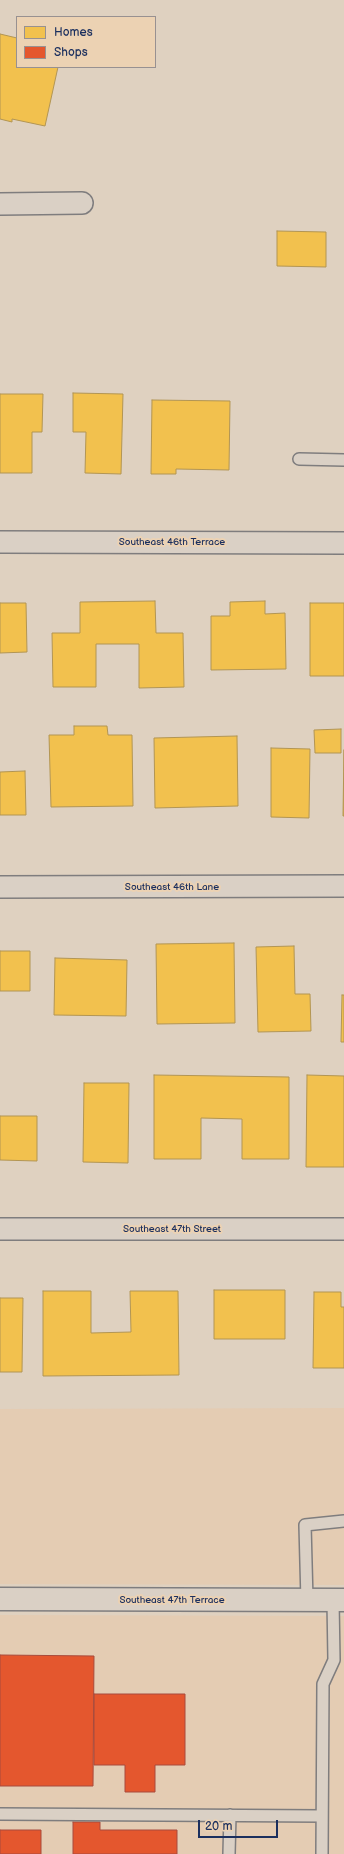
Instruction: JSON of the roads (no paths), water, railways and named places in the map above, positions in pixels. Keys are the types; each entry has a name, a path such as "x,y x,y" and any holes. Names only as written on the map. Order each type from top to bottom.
{"street":[{"path":"0,204 82,203"},
{"name":"Southeast 46th Terrace","path":"0,542 344,543"},
{"name":"Southeast 46th Lane","path":"0,887 344,886"},
{"name":"Southeast 47th Street","path":"0,1229 344,1229"},
{"name":"Southeast 47th Terrace","path":"0,1599 338,1601"}],"lane":[{"path":"299,459 344,460"},
{"path":"307,1601 305,1525 344,1521"},
{"path":"322,1854 323,1684 339,1660 338,1601"},
{"path":"0,1814 322,1816"},
{"path":"229,1854 230,1815"}]}
